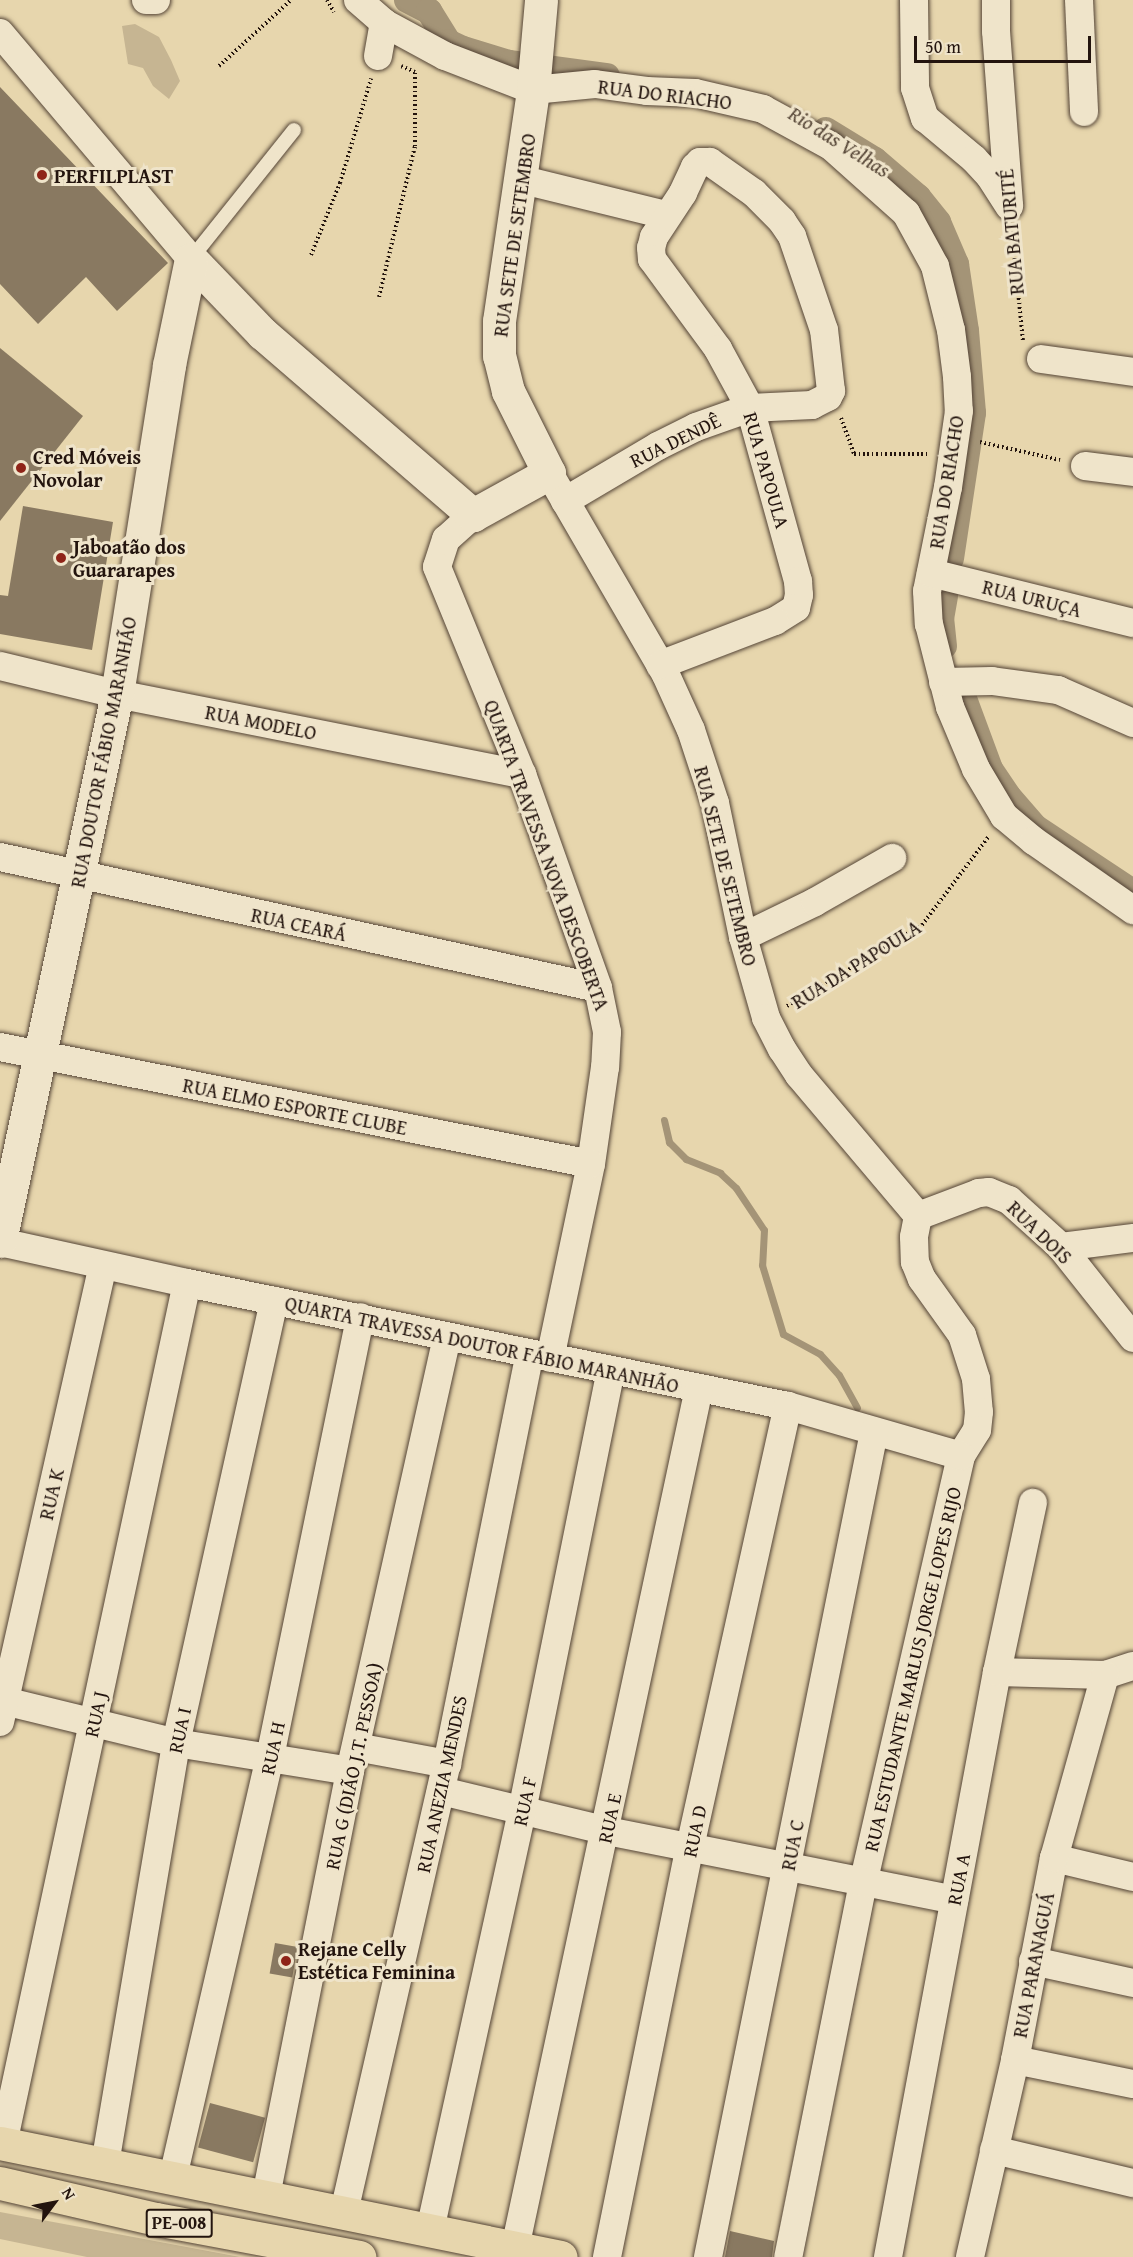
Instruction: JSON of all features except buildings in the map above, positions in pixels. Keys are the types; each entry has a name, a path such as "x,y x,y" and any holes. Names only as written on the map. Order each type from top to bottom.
{"main road":[{"path":"2,2144 561,2257"},
{"name":"PE-008","path":"0,2183 156,2219 359,2257"}],"street":[{"path":"146,0 156,0"},
{"name":"RUA SETE DE SETEMBRO","path":"541,0 534,84 499,321 499,356 508,391 557,487 660,664 691,730 715,803 742,937 766,1018 799,1075 918,1216"},
{"path":"914,0 915,88 925,118 974,159 1009,206"},
{"name":"RUA BATURITÉ","path":"996,0 1009,206"},
{"path":"1079,0 1084,112"},
{"path":"349,8 384,23 445,56 534,84"},
{"path":"378,56 384,23"},
{"path":"0,33 190,259 262,333 472,515"},
{"name":"RUA DO RIACHO","path":"534,84 595,84 647,92 695,93 763,109 831,146 906,213 935,266 951,330 957,377 959,411 953,454 927,591 929,624 953,681 976,769 1005,816 1034,841 1133,910"},
{"name":"RUA PAPOULA","path":"660,664 775,621 796,608 798,581 750,408 718,349 652,259 654,237 666,215 683,193 694,167 705,161 719,166 745,186 782,221 792,236 804,265 824,330 830,394"},
{"path":"519,179 666,215"},
{"name":"RUA DOUTOR FÁBIO MARANHÃO","path":"0,1242 42,1056 117,694 170,365 190,259"},
{"path":"1041,359 1133,372"},
{"name":"RUA DENDÊ","path":"557,487 718,418 750,408 812,405 830,394"},
{"path":"1084,466 1133,472"},
{"name":"QUARTA TRAVESSA NOVA DESCOBERTA","path":"540,1356 591,1164 605,1067 607,1032 598,988 522,774 437,567 446,539 472,515 557,487"},
{"name":"RUA URUÇA","path":"931,573 1133,622"},
{"name":"RUA MODELO","path":"0,666 117,694 522,774"},
{"path":"953,681 992,681 1058,690 1133,723"},
{"name":"RUA CEARÁ","path":"0,857 598,988"},
{"path":"742,937 815,902 892,858"},
{"name":"RUA ELMO ESPORTE CLUBE","path":"0,1047 591,1164"},
{"name":"RUA DOIS","path":"918,1216 989,1192 1009,1200 1061,1247 1133,1338"},
{"path":"918,1216 914,1237 915,1262 933,1296 962,1335 976,1379 979,1412 976,1430 962,1456"},
{"path":"1061,1247 1133,1238"},
{"name":"QUARTA TRAVESSA DOUTOR FÁBIO MARANHÃO","path":"0,1242 187,1283 788,1406 962,1456"},
{"name":"RUA K","path":"1,1708 103,1265"},
{"name":"RUA J","path":"2,2144 187,1283"},
{"name":"RUA I","path":"105,2164 176,1743 274,1301"},
{"name":"RUA H","path":"172,2177 270,1757 360,1317"},
{"name":"RUA G (DIÃO J.T. PESSOA)","path":"266,2196 353,1759 447,1337"},
{"name":"RUA ANEZIA MENDES","path":"344,2212 540,1356"},
{"name":"RUA F","path":"430,2230 522,1811 611,1370"},
{"name":"RUA E","path":"515,2248 607,1832 699,1389"},
{"name":"RUA D","path":"607,2257 690,1847 788,1406"},
{"name":"RUA C","path":"708,2257 874,1432"},
{"name":"RUA ESTUDANTE MARLUS JORGE LOPES RIJO","path":"789,2257 863,1883 962,1456"},
{"name":"RUA A","path":"888,2257 997,1672 1032,1503"},
{"path":"997,1672 1106,1675 1133,1666"},
{"name":"RUA PARANAGUÁ","path":"977,2256 994,2150 1015,2060 1054,1858 1106,1675"},
{"path":"1,1708 93,1723 176,1743 270,1757 353,1759 444,1777 522,1811 607,1832 954,1900"},
{"path":"1054,1858 1133,1877"},
{"path":"1033,1961 1133,1983"},
{"path":"1015,2060 1133,2084"},
{"path":"994,2150 1133,2183"}],"lane":[{"path":"190,259 294,130"}],"path":[{"path":"219,66 291,0"},
{"path":"327,0 330,9 349,8"},
{"path":"311,255 340,183 378,56 415,72 415,146 379,297"},
{"name":"RUA BATURITÉ","path":"1009,206 1023,344 1027,354 1041,359"},
{"path":"830,394 854,454 953,454"},
{"path":"981,442 1084,466"},
{"name":"RUA DA PAPOULA","path":"766,1018 922,924 1005,816"}],"shaded area":[{"path":"135,24 159,37 171,60 180,81 169,99 153,86 143,68 128,64 122,26"},
{"path":"0,2212 240,2257 87,2257 0,2239"}],"waterway":[{"name":"Rio das Velhas","path":"407,0 429,11 448,42 463,49 509,63 607,76"},
{"name":"Rio das Velhas","path":"826,130 875,160 918,197 938,222 956,264 966,331 973,413 951,558"},
{"name":"Rio das Velhas","path":"944,646 941,619 945,596"},
{"name":"Rio das Velhas","path":"959,685 990,769 1009,797 1035,827 1133,892"},
{"path":"664,1120 669,1142 686,1159 720,1173 736,1188 764,1230 762,1265 783,1334 820,1354 839,1375 857,1407"}],"place":[{"name":"PERFILPLAST","path":"42,175"},
{"name":"Cred Móveis Novolar","path":"21,468"},
{"name":"Jaboatão dos Guararapes","path":"61,558"},
{"name":"Rejane Celly Estética Feminina","path":"286,1961"}]}
